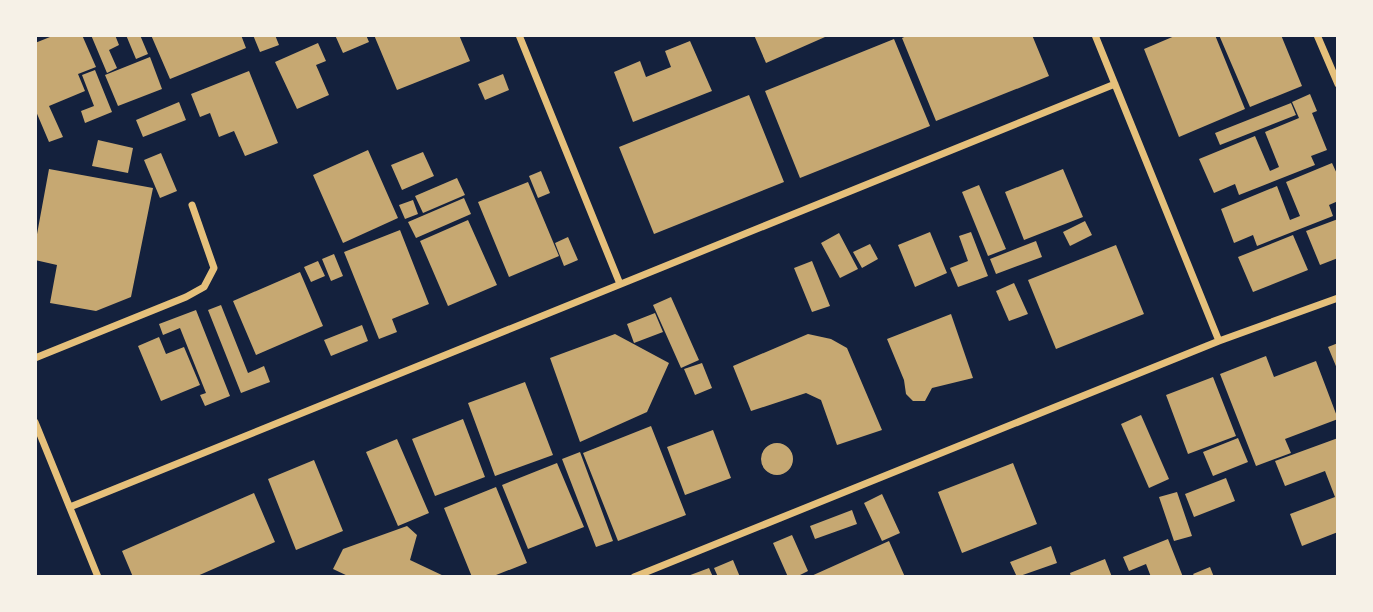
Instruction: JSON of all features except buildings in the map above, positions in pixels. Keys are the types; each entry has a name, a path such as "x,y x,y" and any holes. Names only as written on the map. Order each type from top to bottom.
{"street":[{"path":"519,35 620,285"},
{"path":"1095,35 1219,341"},
{"path":"1317,35 1338,84"},
{"path":"71,507 1115,84"},
{"path":"35,358 186,297 204,287 214,268 192,205"},
{"path":"634,577 1219,341 1338,298"},
{"path":"35,422 98,577"}]}
